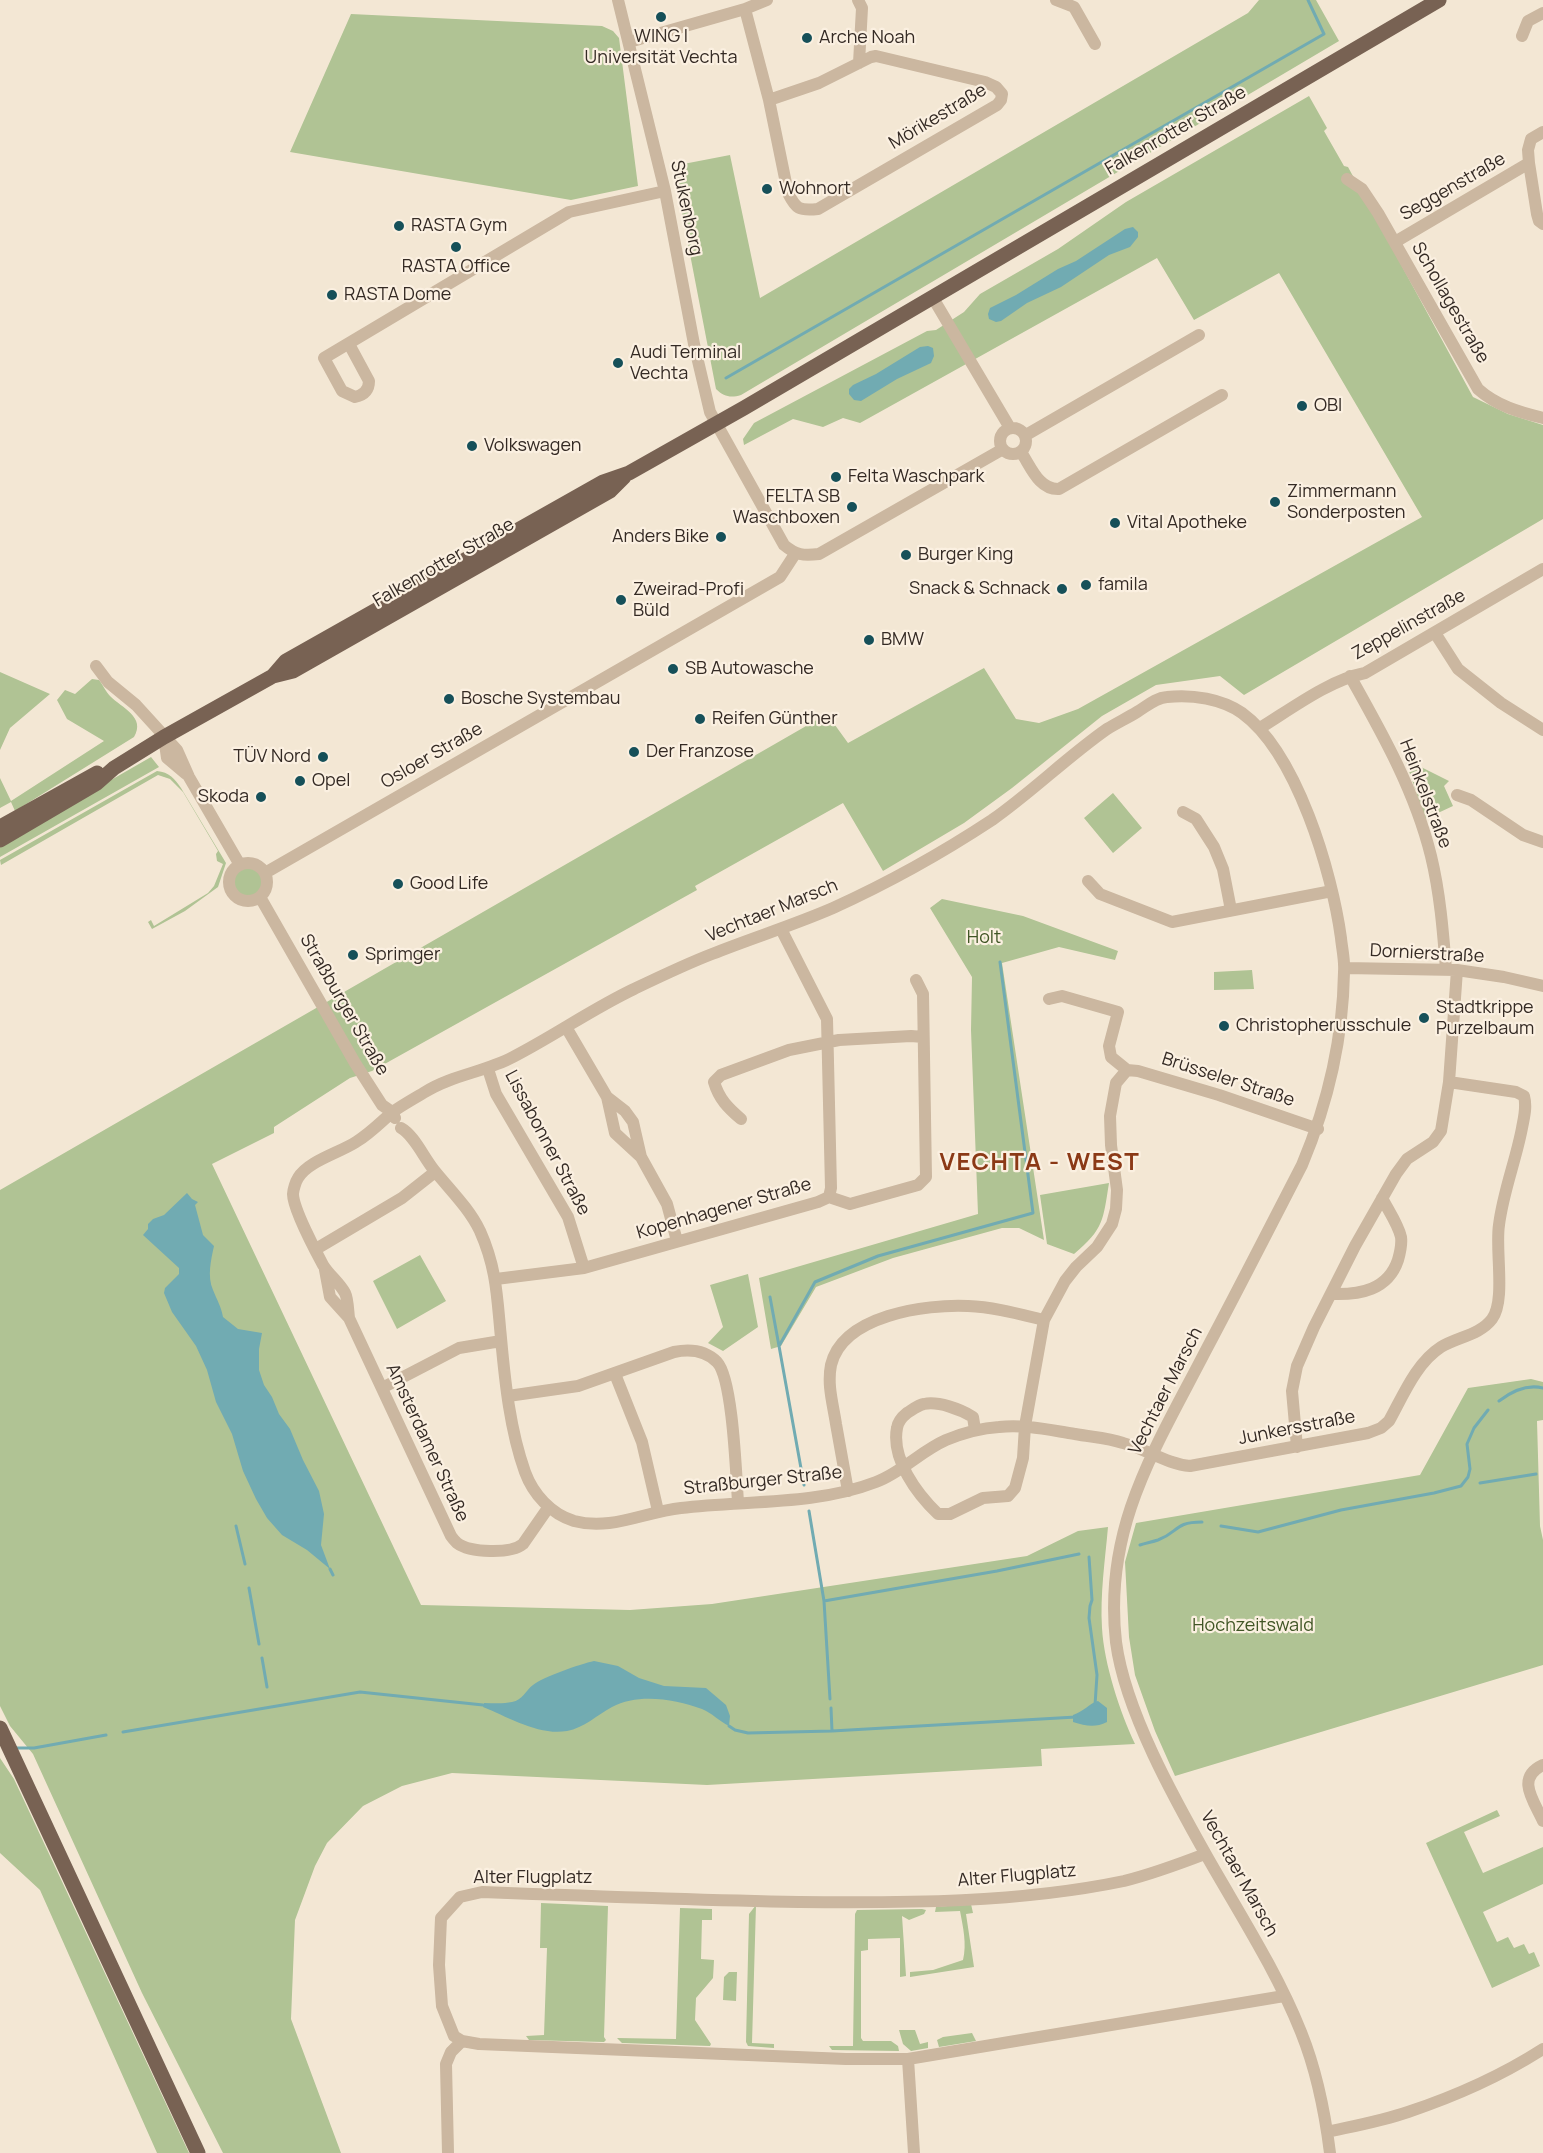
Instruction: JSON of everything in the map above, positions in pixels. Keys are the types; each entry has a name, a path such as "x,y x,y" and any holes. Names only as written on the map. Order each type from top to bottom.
{"main road":[{"name":"Falkenrotter Straße","path":"0,840 97,783 114,768 164,737 273,676 286,661 603,482 629,473 933,298 1439,0"},
{"name":"Falkenrotter Straße","path":"0,827 90,775 114,768"},
{"path":"0,1728 198,2153"}],"street":[{"name":"Stukenborg","path":"618,0 665,191 708,405 716,423"},
{"path":"629,42 745,9 767,0"},
{"path":"858,0 862,8 859,63"},
{"path":"1056,0 1074,7 1095,44"},
{"name":"Mörikestraße","path":"745,9 769,100 788,193 794,205 802,210 818,209 998,105 1002,94 996,87 985,82 882,56 871,57 819,83 769,100"},
{"path":"1522,36 1528,21 1543,14"},
{"path":"1543,132 1531,139 1528,150 1537,214 1539,221 1543,224"},
{"name":"Seggenstraße","path":"1395,242 1529,163"},
{"name":"Schollagestraße","path":"1347,179 1362,189 1395,242 1478,389 1489,399 1503,406 1543,418"},
{"path":"349,344 569,212 665,191"},
{"path":"933,298 1010,428"},
{"path":"1026,435 1199,334"},
{"path":"1020,452 1043,486 1050,490 1059,489 1222,395"},
{"path":"716,423 784,545 795,554 804,556 819,554 1003,449"},
{"path":"1010,428 1022,430 1026,435 1026,446 1020,452 1011,454 1003,449 1000,439 1005,430 1010,428"},
{"name":"Osloer Straße","path":"265,873 780,577 795,554"},
{"name":"Zeppelinstraße","path":"1260,728 1301,702 1350,676 1365,673 1543,569"},
{"path":"1435,633 1458,669 1502,703 1543,730"},
{"path":"96,666 108,682 136,705 164,737 167,759 189,777 240,865"},
{"name":"Heinkelstraße","path":"1297,1447 1292,1391 1297,1366 1314,1327 1382,1198 1407,1159 1433,1142 1441,1131 1449,1082 1452,970 1438,891 1422,827 1390,747 1350,676"},
{"name":"Vechtaer Marsch","path":"392,1112 444,1082 488,1069 512,1058 630,991 711,954 835,907 917,866 992,819 1108,729 1152,701 1165,697 1197,697 1217,701 1238,710 1260,728 1288,772 1308,815 1332,891 1345,968 1336,1055 1318,1129 1302,1165 1153,1453 1130,1505 1118,1554 1114,1606 1117,1644 1127,1688 1153,1753 1205,1854 1272,1970 1302,2033 1314,2074 1330,2153"},
{"path":"1457,795 1471,800 1523,835 1543,842"},
{"path":"1183,812 1196,819 1214,847 1222,869 1231,910"},
{"path":"254,864 265,873 267,886 260,897 253,901 245,901 232,893 231,874 240,865 254,864"},
{"path":"1088,881 1100,894 1172,922 1332,891"},
{"name":"Straßburger Straße","path":"260,897 355,1063 382,1105 392,1112 401,1128 407,1131 415,1141 419,1151 457,1197 479,1229 496,1279 508,1396 520,1457 528,1481 548,1508 572,1520 596,1525 610,1524 658,1511 738,1502 800,1499 848,1491 876,1482 904,1468 944,1441 975,1430 1024,1426 1123,1443 1153,1453"},
{"name":"Kopenhagener Straße","path":"496,1279 584,1268 829,1197 831,1188 827,1019 782,929"},
{"name":"Dornierstraße","path":"1345,968 1452,970 1504,977 1543,986"},
{"path":"829,1197 850,1204 918,1185 926,1177 923,994 916,980"},
{"path":"975,1430 973,1417 963,1411 933,1404 922,1404 901,1417 897,1428 898,1452 904,1468 924,1500 938,1514 950,1514 983,1498 1008,1496 1015,1488 1023,1458 1024,1426 1044,1320 1065,1281 1097,1247 1112,1224 1116,1209 1117,1190 1110,1116 1116,1083 1126,1071 1111,1057 1109,1046 1118,1012 1062,996 1049,999"},
{"path":"566,1027 607,1097 615,1133 641,1157"},
{"path":"741,1119 725,1105 716,1090 714,1082 721,1075 789,1050 839,1040 911,1036 923,1038"},
{"name":"Lissabonner Straße","path":"488,1069 496,1094 568,1217 584,1268"},
{"name":"Brüsseler Straße","path":"1126,1071 1138,1071 1219,1095 1318,1129"},
{"name":"Junkersstraße","path":"1153,1453 1178,1465 1190,1467 1368,1433 1389,1421 1423,1363 1439,1348 1483,1329 1493,1318 1498,1304 1498,1228 1526,1104 1524,1096 1516,1092 1449,1082"},
{"path":"607,1097 625,1111 633,1122 641,1157 667,1204 677,1240"},
{"name":"Amsterdamer Straße","path":"392,1112 380,1126 336,1154 312,1164 302,1172 296,1181 293,1195 299,1213 324,1268 345,1293 349,1318 451,1536 457,1544 465,1548 507,1552 518,1549 548,1508"},
{"path":"316,1249 402,1198 435,1172"},
{"path":"1332,1294 1351,1295 1370,1291 1384,1282 1393,1272 1401,1249 1401,1236 1382,1198"},
{"path":"848,1491 829,1382 832,1363 839,1348 852,1333 878,1320 920,1308 947,1305 1007,1311 1044,1320"},
{"path":"382,1388 459,1348 501,1341"},
{"path":"508,1396 578,1386 674,1352 690,1349 706,1354 717,1362 723,1371 728,1392 738,1502"},
{"path":"615,1374 642,1442 658,1511"},
{"path":"1543,1765 1535,1769 1528,1777 1528,1784 1543,1821"},
{"name":"Alter Flugplatz","path":"462,2041 454,2036 442,2006 439,1965 441,1918 460,1897 482,1892 887,1903 976,1899 1066,1891 1126,1880 1205,1854"},
{"path":"448,2153 446,2064 452,2052 462,2041 520,2047 846,2059 908,2059 1284,1996"},
{"path":"1327,2132 1406,2112 1461,2092 1510,2070 1543,2049"},
{"path":"908,2059 914,2153"}],"green space":[{"path":"1259,0 1316,0 1339,41 741,395 728,396 716,389 673,166 730,155 760,298 1248,13"},
{"path":"351,14 602,26 613,31 619,38 638,186 571,200 290,152"},
{"path":"1309,96 1327,128 1324,131 1344,166 1348,167 1473,397 1508,414 1543,425 1543,519 1244,695 1220,676 1156,685 1102,716 964,823 883,871 843,803 695,886 697,890 372,1071 350,1078 274,1127 274,1133 212,1164 421,1605 630,1610 712,1604 1027,1556 1078,1531 1108,1527 1103,1578 1103,1642 1114,1688 1135,1744 1041,1749 1042,1766 707,1785 452,1773 402,1786 363,1806 327,1843 315,1866 295,1920 291,2019 341,2153 223,2153 142,1993 33,1754 10,1726 0,1706 0,1190 827,714 848,743 984,668 1016,719 1039,723 1078,709 1422,517 1279,273 1194,320 1157,258 860,423 843,418 823,427 793,419 744,445 743,439 754,423 927,331 936,330 964,312 980,294 1058,249 1126,202"},
{"path":"0,672 50,694 10,728 0,750"},
{"path":"92,679 99,680 110,696 135,718 137,730 134,737 15,811 11,802 0,808 0,778 11,801 104,741 67,719 57,700 65,690 75,694"},
{"path":"151,757 159,767 0,857 0,844"},
{"path":"1405,759 1449,781 1444,786 1453,806 1425,819"},
{"path":"157,771 168,774 179,785 226,863 218,887 185,911 152,929 148,922 151,920 154,926 208,893 214,886 223,864 217,861 218,851 183,792 170,779 158,775 1,865 0,860"},
{"path":"1113,793 1142,828 1113,853 1084,818"},
{"path":"248,868 258,872 262,882 258,892 248,896 238,892 234,882 238,872"},
{"name":"Holt","path":"942,899 1023,916 1118,951 1115,960 1059,947 1002,963 1044,1240 1019,1228 1002,1228 893,1258 816,1287 781,1346 771,1349 759,1278 978,1214 971,1030 972,977 930,908"},
{"path":"1252,970 1254,989 1214,990 1214,972"},
{"path":"1109,1183 1100,1223 1084,1245 1074,1254 1047,1244 1040,1195"},
{"path":"420,1255 446,1301 397,1329 373,1281"},
{"path":"748,1274 758,1327 723,1351 708,1343 723,1327 710,1285"},
{"name":"Hochzeitswald","path":"1531,1379 1543,1382 1543,1420 1537,1421 1540,1526 1543,1540 1543,1665 1175,1776 1155,1731 1135,1675 1129,1637 1125,1562 1136,1523 1420,1475 1468,1388"},
{"path":"0,1758 14,1779 189,2153 157,2153 40,1890 0,1853"},
{"path":"1497,1810 1500,1816 1464,1832 1483,1873 1543,1847 1543,1884 1483,1912 1497,1942 1508,1937 1514,1948 1524,1944 1529,1954 1534,1952 1540,1966 1492,1988 1426,1843"},
{"path":"541,1903 608,1906 604,2037 606,2040 604,2042 529,2040 526,2036 544,2035 547,1948 540,1948"},
{"path":"971,1904 973,1913 966,1914 974,1967 910,1977 910,1972 933,1970 963,1960 965,1942 960,1911 935,1912 936,1907"},
{"path":"756,1905 752,2043 774,2044 774,2048 748,2046 746,2042 749,1914"},
{"path":"680,1908 712,1909 712,1920 702,1920 701,1959 714,1960 713,1978 696,1998 695,2020 711,2044 710,2046 622,2043 617,2038 676,2039"},
{"path":"857,1910 926,1910 924,1914 909,1920 902,1916 906,1976 900,1977 900,1938 868,1939 868,1950 861,1951 861,2038 863,2041 891,2041 898,2046 899,2051 832,2050 829,2046 853,2046 855,1914"},
{"path":"729,1972 737,1972 736,2001 723,2000 724,1977"},
{"path":"899,2030 915,2030 920,2044 928,2042 928,2048 911,2051 903,2044"},
{"path":"972,2033 976,2041 939,2047 937,2040 943,2037"}],"water":[{"path":"1133,227 1138,232 1138,237 1130,247 1109,255 1061,287 1027,303 1001,321 996,322 989,319 990,308 1076,261 1125,229"},
{"path":"920,347 933,348 934,356 931,363 897,379 861,401 854,400 849,394 849,389 853,385"},
{"path":"187,1193 198,1202 195,1205 203,1235 214,1246 210,1279 223,1317 238,1329 262,1333 259,1370 264,1385 279,1414 290,1429 319,1491 324,1514 321,1545 330,1569 307,1550 282,1535 267,1518 243,1471 232,1434 216,1402 207,1370 196,1346 172,1312 164,1293 165,1288 179,1274 179,1268 143,1235 153,1219 164,1215"},
{"path":"594,1661 618,1666 639,1678 664,1686 706,1688 726,1705 730,1716 729,1726 702,1709 680,1702 657,1699 622,1703 579,1727 556,1732 524,1725 483,1707 484,1703 516,1701 538,1682 562,1671"},
{"path":"1098,1701 1107,1708 1107,1722 1090,1726 1073,1722 1073,1715"}],"waterway":[{"path":"726,378 1324,34 1308,0"},
{"path":"804,1485 779,1346 815,1282 878,1256 1033,1213 1000,962"},
{"path":"770,1297 779,1346"},
{"path":"1499,1401 1520,1389 1543,1388"},
{"path":"1221,1526 1258,1532 1341,1510 1461,1486 1468,1477 1470,1469 1467,1444 1474,1428 1488,1410"},
{"path":"1480,1483 1536,1474"},
{"path":"809,1511 824,1601 830,1699"},
{"path":"1140,1545 1165,1537 1186,1524 1202,1522"},
{"path":"236,1526 245,1564"},
{"path":"824,1601 997,1571 1079,1554"},
{"path":"1089,1557 1092,1600 1089,1618 1097,1675 1095,1705"},
{"path":"330,1569 333,1575"},
{"path":"249,1588 259,1644"},
{"path":"262,1658 267,1687"},
{"path":"123,1732 360,1692 483,1705"},
{"path":"831,1708 832,1731"},
{"path":"729,1726 748,1733 832,1731 1076,1717"},
{"path":"13,1748 34,1748 106,1735"}],"place":[{"name":"WING I Universität Vechta","path":"661,17"},
{"name":"Arche Noah","path":"807,38"},
{"name":"Wohnort","path":"767,189"},
{"name":"RASTA Gym","path":"399,226"},
{"name":"RASTA Office","path":"456,247"},
{"name":"RASTA Dome","path":"332,295"},
{"name":"Audi Terminal Vechta","path":"618,363"},
{"name":"OBI","path":"1302,406"},
{"name":"Volkswagen","path":"472,446"},
{"name":"Felta Waschpark","path":"836,477"},
{"name":"Zimmermann Sonderposten","path":"1275,502"},
{"name":"FELTA SB Waschboxen","path":"852,507"},
{"name":"Vital Apotheke","path":"1115,523"},
{"name":"Anders Bike","path":"721,537"},
{"name":"Burger King","path":"906,555"},
{"name":"famila","path":"1086,585"},
{"name":"Snack & Schnack","path":"1062,589"},
{"name":"Zweirad-Profi Büld","path":"621,600"},
{"name":"BMW","path":"869,640"},
{"name":"SB Autowasche","path":"673,669"},
{"name":"Bosche Systembau","path":"449,699"},
{"name":"Reifen Günther","path":"700,719"},
{"name":"Der Franzose","path":"634,752"},
{"name":"TÜV Nord","path":"323,757"},
{"name":"Opel","path":"300,781"},
{"name":"Skoda","path":"261,797"},
{"name":"Good Life","path":"398,884"},
{"name":"Sprimger","path":"353,955"},
{"name":"Stadtkrippe Purzelbaum","path":"1424,1018"},
{"name":"Christopherusschule","path":"1224,1026"}],"district":[{"name":"VECHTA - WEST","path":"1040,1163"}]}
